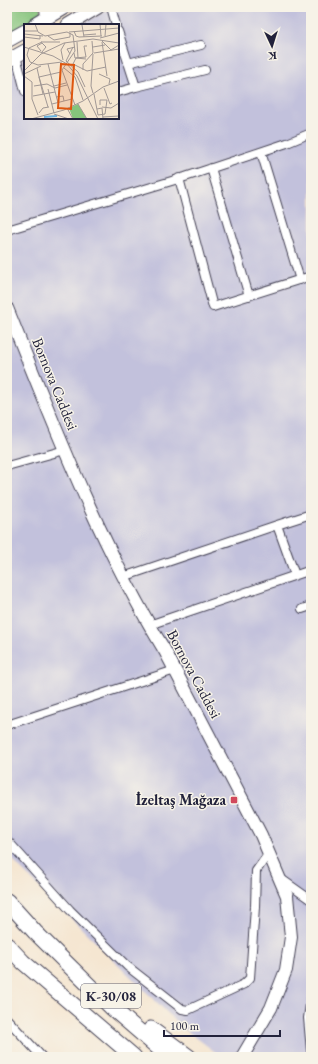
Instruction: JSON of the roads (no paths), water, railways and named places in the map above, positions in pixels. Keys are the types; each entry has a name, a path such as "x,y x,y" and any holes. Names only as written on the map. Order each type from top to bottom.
{"highway":[{"path":"7,901 35,932 111,1008 169,1057"},
{"name":"K-30/08","path":"35,932 162,1038 189,1057"},
{"path":"7,945 22,962 120,1057"},
{"path":"22,962 134,1057"}],"main road":[{"path":"42,17 65,7"},
{"path":"69,24 94,7"},
{"path":"7,41 24,32"},
{"name":"Bornova Caddesi","path":"7,308 65,450 96,521 123,577 175,670 257,828 287,896 291,937 286,970 271,1008 242,1057"}],"street":[{"path":"111,7 116,24"},
{"path":"119,34 136,87"},
{"path":"128,63 201,45"},
{"path":"16,56 24,87"},
{"path":"119,92 205,70"},
{"path":"7,230 261,152 311,133"},
{"path":"261,152 300,280"},
{"path":"210,168 249,296"},
{"path":"179,178 213,307 311,276"},
{"path":"7,466 65,450"},
{"path":"123,577 311,514"},
{"path":"277,525 295,575"},
{"path":"149,625 311,570"},
{"path":"302,609 311,606"},
{"path":"7,725 175,670"},
{"path":"7,840 70,910 127,966 182,1010 188,1010 244,984 250,978 256,872 269,853"},
{"path":"279,877 311,900"},
{"path":"311,998 308,1018 311,1051"},
{"path":"7,1019 42,1057"}],"place":[{"name":"İzeltaş Mağaza","path":"234,800"}]}
